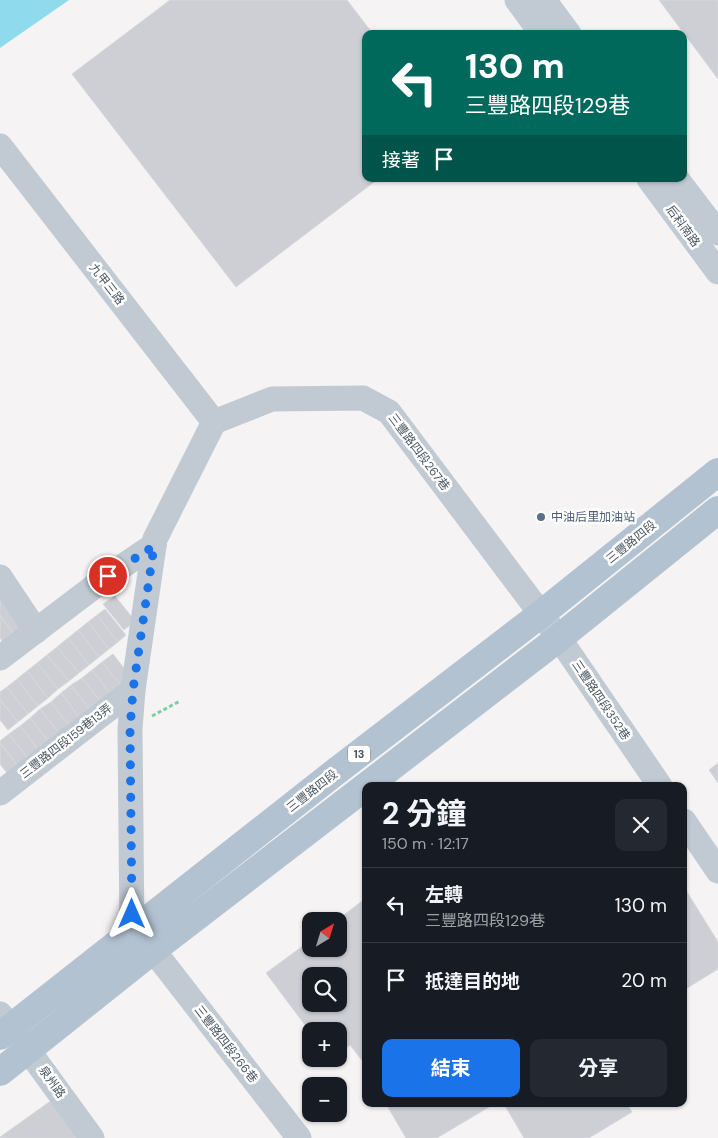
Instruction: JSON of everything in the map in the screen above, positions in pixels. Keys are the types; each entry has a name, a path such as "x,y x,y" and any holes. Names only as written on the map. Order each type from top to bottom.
{"main road":[{"name":"三豐路四段","path":"4,1026 132,933 334,773 541,614 718,472"},
{"name":"13","path":"372,782 559,638 718,510"},
{"name":"13","path":"0,1072 153,950 362,789"}],"street":[{"path":"527,1 540,30"},
{"path":"527,1 564,30"},
{"name":"九甲三路","path":"0,146 214,422"},
{"name":"后科南路","path":"652,182 694,221 718,233"},
{"name":"后科南路","path":"678,182 718,272"},
{"name":"三豐路四段267巷","path":"214,422 272,399 363,398 389,412 541,614"},
{"path":"132,933 130,729 133,690 154,539 214,422"},
{"path":"0,658 108,576 154,546"},
{"path":"0,577 36,631"},
{"name":"三豐路四段352巷","path":"541,614 657,782"},
{"name":"三豐路四段159巷13弄","path":"0,793 133,690"},
{"path":"687,825 718,871"},
{"name":"三豐路四段266巷","path":"132,933 153,950 299,1138"},
{"name":"泉州路","path":"4,1026 28,1050 92,1138"}],"path":[{"path":"130,729 180,701"}],"water":[{"path":"0,0 69,0 0,48"}],"building":[{"path":"170,0 347,0 370,30 362,30 362,182 374,182 236,287 72,74"},
{"path":"659,0 718,0 718,79 687,37 687,30 681,30"},
{"path":"115,596 135,621 124,630 103,604"},
{"path":"0,598 27,629 17,638 0,616"},
{"path":"105,609 126,635 118,642 97,615"},
{"path":"97,615 118,642 109,649 88,622"},
{"path":"0,616 17,638 6,646 0,638"},
{"path":"88,622 109,649 99,657 78,630"},
{"path":"78,630 99,657 89,665 68,638"},
{"path":"68,638 89,665 79,673 57,647"},
{"path":"57,647 79,673 69,681 47,655"},
{"path":"113,654 134,681 124,689 102,662"},
{"path":"47,655 69,681 58,689 37,663"},
{"path":"102,662 124,689 113,697 92,670"},
{"path":"37,663 58,689 48,698 27,671"},
{"path":"92,670 113,697 103,705 82,678"},
{"path":"27,671 48,698 38,706 17,679"},
{"path":"82,678 103,705 92,713 71,685"},
{"path":"17,679 38,706 28,714 7,687"},
{"path":"71,685 92,713 82,721 61,693"},
{"path":"7,687 28,714 18,722 0,700 0,692"},
{"path":"61,693 82,721 72,729 51,702"},
{"path":"0,700 18,722 8,730 0,720"},
{"path":"51,702 72,729 62,737 40,709"},
{"path":"40,709 62,737 51,745 30,718"},
{"path":"30,718 51,745 41,753 20,726"},
{"path":"20,726 41,753 30,761 9,734"},
{"path":"9,734 30,761 20,769 0,743"},
{"path":"0,743 20,769 10,777 0,764"},
{"path":"718,763 718,783 709,770"},
{"path":"687,892 718,942 718,969 687,988"},
{"path":"362,901 362,1060 350,1045 347,1047 347,1022 303,1022 266,973 302,947 302,958 348,958 348,912"},
{"path":"52,1100 79,1138 0,1138 0,1137"},
{"path":"388,1107 489,1107 437,1138 406,1138"},
{"path":"506,1107 629,1107 632,1112 589,1138 524,1138"}],"place":[{"name":"中油后里加油站","path":"541,517"}],"route":[{"path":"108,576 154,546 133,690 130,729 132,914"}]}
